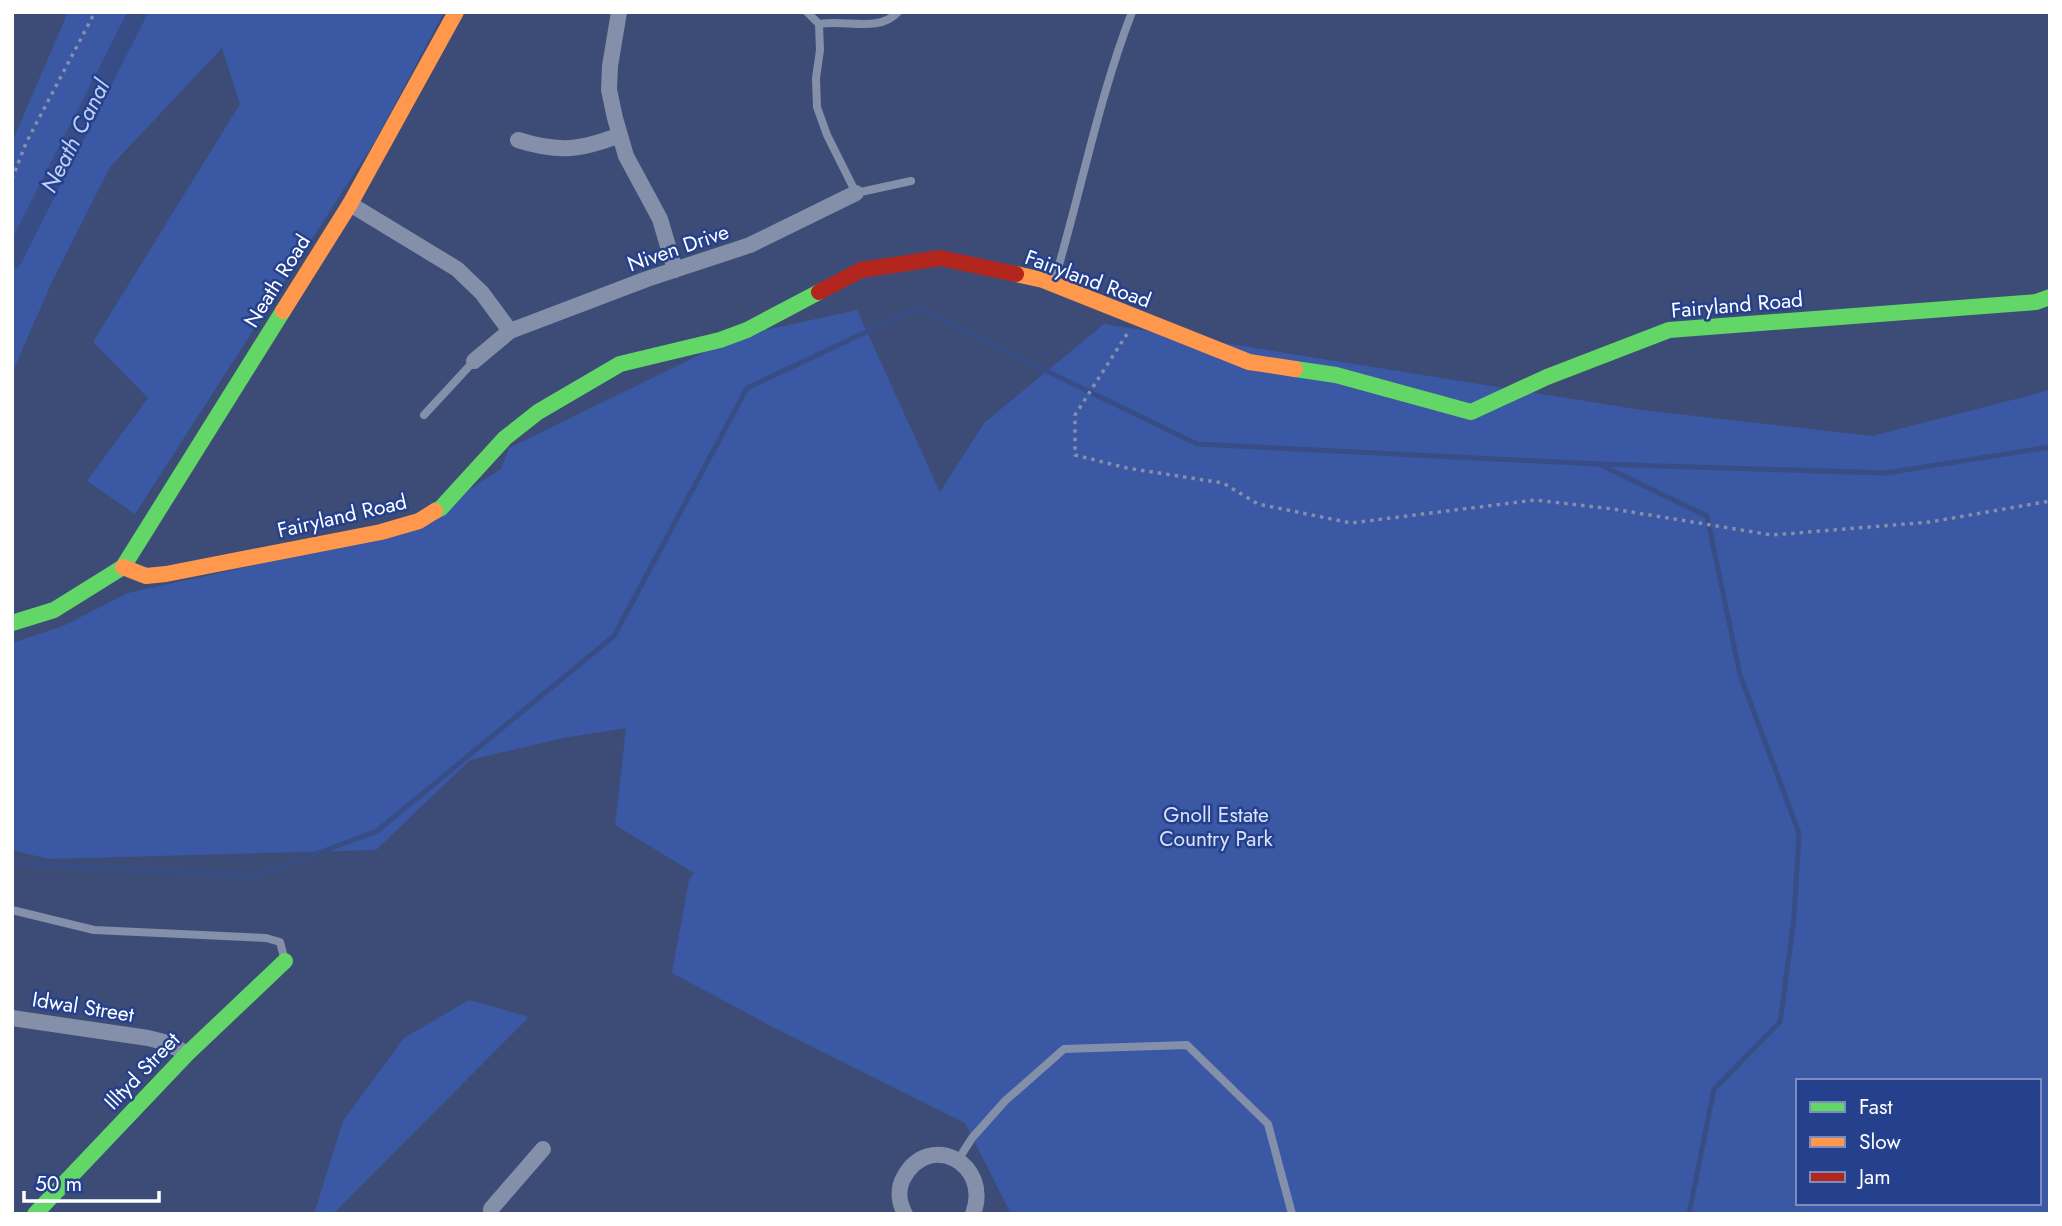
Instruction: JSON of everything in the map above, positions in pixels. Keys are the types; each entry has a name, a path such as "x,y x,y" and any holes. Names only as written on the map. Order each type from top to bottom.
{"street":[{"name":"Neath Road","path":"123,567 350,204 456,12"},
{"path":"619,12 609,90 626,156 660,219 675,270"},
{"path":"518,140 541,148 568,149 590,146 620,135"},
{"name":"Niven Drive","path":"474,361 510,331 675,270 750,246 856,194"},
{"path":"350,204 457,269 482,293 510,331"},
{"name":"Fairyland Road","path":"123,567 146,576 166,574 381,533 419,521 441,508 505,438 538,412 620,364 720,340 747,330 861,270 940,258 1054,285 1249,362 1336,375 1471,412 1547,377 1669,330 2036,302 2050,297"},
{"path":"12,623 54,610 123,567"},
{"name":"Illtyd Street","path":"35,1214 187,1054 285,961"},
{"name":"Idwal Street","path":"12,1018 148,1038 169,1043 187,1054"},
{"path":"491,1214 491,1209 543,1149"},
{"path":"905,1214 899,1194 902,1181 910,1167 935,1155 958,1160 968,1169 975,1180 978,1194 973,1214"}],"lane":[{"path":"807,12 819,24 817,107 827,135 856,194 911,181"},
{"path":"819,24 835,21 877,23 890,20 898,12"},
{"path":"1054,285 1073,220 1096,117 1132,12"},
{"path":"424,415 474,361"},
{"path":"12,910 94,930 266,938 280,942 285,961"},
{"path":"958,1160 972,1138 1005,1101 1065,1049 1187,1045 1268,1124 1292,1214"}],"path":[{"path":"12,179 26,143 95,12"},
{"path":"1137,318 1075,415 1075,455 1127,468 1223,483 1258,504 1351,523 1535,500 1613,509 1772,535 1930,522 2050,501"}],"green space":[{"path":"68,12 444,12 375,141 135,514 87,481 148,398 93,342 240,104 222,48 110,167 51,284 12,373 12,142"},
{"name":"Gnoll Estate Country Park","path":"857,310 940,492 984,423 1104,324 1642,410 1872,436 2050,390 2050,1214 1011,1214 965,1123 672,973 689,880 694,873 615,825 626,728 563,738 470,760 376,850 48,859 12,850 12,643 63,626 128,593 403,533 501,469 509,448 738,336"},
{"path":"469,1000 529,1017 333,1214 314,1214 343,1121 404,1038"}],"waterway":[{"name":"Neath Canal","path":"12,260 138,12"},
{"path":"12,863 257,876 377,831 614,636 747,388 917,308 1197,444 1598,464 1886,473 2050,447"},
{"path":"1599,464 1707,516 1740,675 1799,833 1794,918 1780,1022 1714,1089 1689,1214"}],"traffic: fast":[{"path":"435,511 441,508 505,438 538,412 620,364 720,340 747,330 819,292"},
{"path":"1295,369 1336,375 1471,412 1547,377 1669,330 2036,302 2050,297"},
{"path":"12,623 54,610 123,567 283,311"},
{"path":"35,1214 187,1054 285,961"}],"traffic: slow":[{"path":"283,311 350,204 456,12"},
{"path":"1016,274 1043,280 1249,362 1295,369"},
{"path":"123,567 146,576 166,574 381,532 419,521 435,511"}],"traffic: jam":[{"path":"819,292 861,270 940,258 1016,274"}]}
